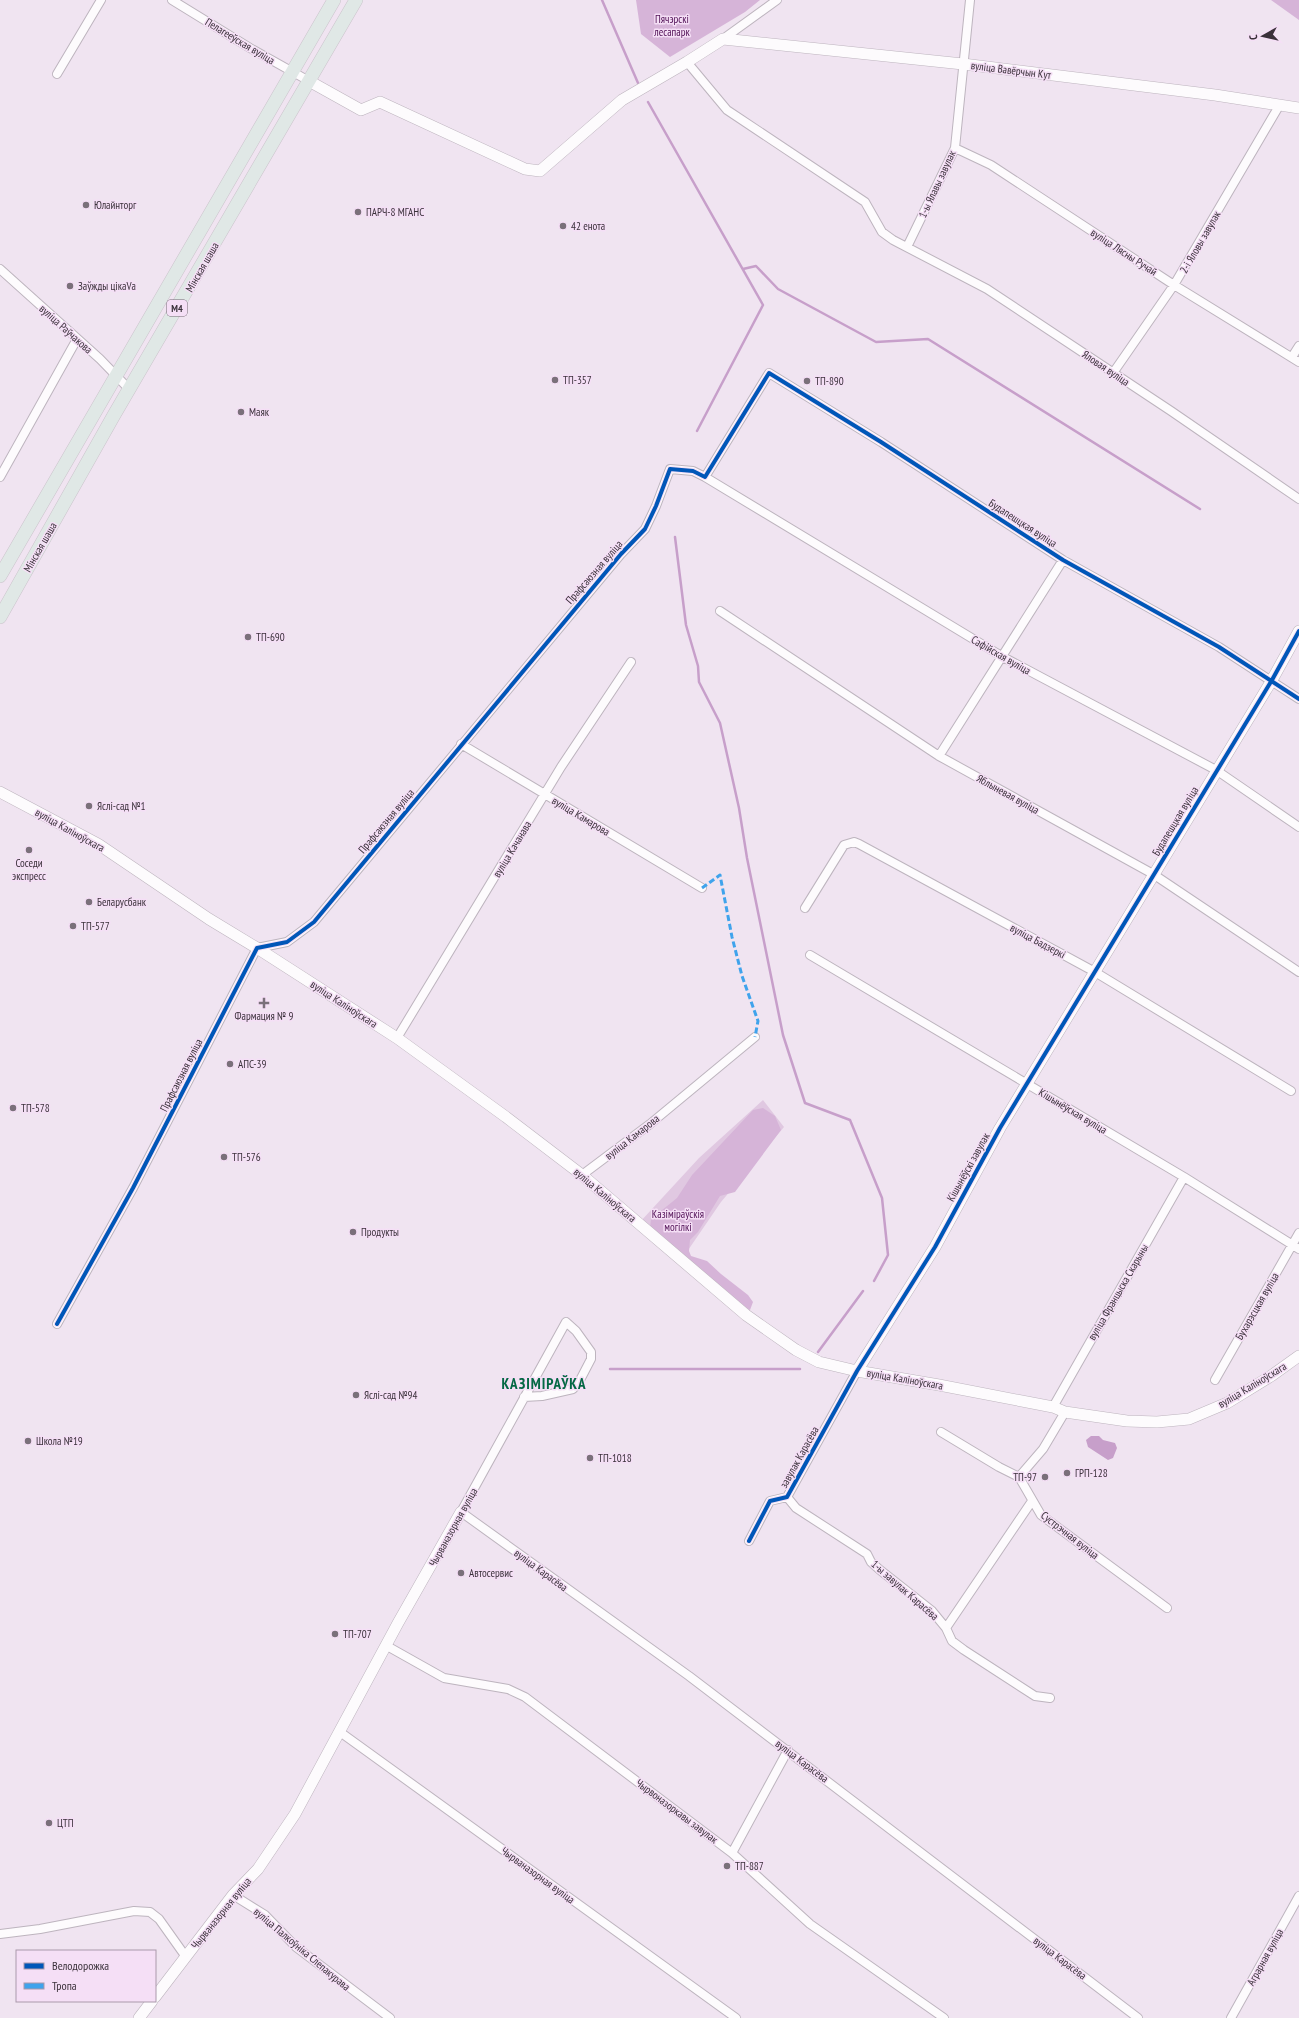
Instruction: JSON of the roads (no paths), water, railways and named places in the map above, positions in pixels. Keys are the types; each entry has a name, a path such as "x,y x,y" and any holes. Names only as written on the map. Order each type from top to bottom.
{"main road":[{"name":"Мінская шаша","path":"0,576 291,71 334,0"},
{"name":"Мінская шаша","path":"0,617 356,0"}],"street":[{"path":"57,74 101,0"},
{"name":"Пелагееўская вуліца","path":"172,0 309,81"},
{"path":"309,81 361,110 380,102 525,169 540,171 622,100 688,62 778,0"},
{"name":"1-ы Ялавы завулак","path":"907,247 955,148 970,0"},
{"name":"вуліца Вавёрчын Кут","path":"723,39 963,64 1215,95 1299,108"},
{"name":"Яловая вуліца","path":"688,62 727,110 865,202 882,232 907,247 987,289 1299,499"},
{"name":"2-і Яловы завулак","path":"1113,373 1174,285 1279,106"},
{"name":"вуліца Лясны Ручай","path":"955,148 991,165 1174,285 1295,360 1299,346"},
{"name":"вуліца Раўчакова","path":"0,269 77,339 130,390"},
{"path":"0,477 77,339"},
{"name":"Будапешцкая вуліца","path":"705,477 769,373 881,442 1063,560 1219,647 1272,680 1299,699"},
{"name":"Прафсаюзная вуліца","path":"57,1324 133,1188 257,948 287,942 314,922 461,744 621,554 644,529 656,506 670,469 693,471 705,477"},
{"name":"Сафійская вуліца","path":"705,477 1002,657 1216,770 1299,827"},
{"path":"939,756 1063,560"},
{"name":"Яблыневая вуліца","path":"720,611 939,756 1153,874 1299,972"},
{"path":"1272,680 1299,631"},
{"name":"вуліца Качанава","path":"397,1038 561,767 631,662"},
{"name":"Будапешцкая вуліца","path":"1095,972 1216,770 1272,680"},
{"name":"вуліца Камарова","path":"461,744 702,888"},
{"name":"вуліца Каліноўскага","path":"0,792 98,844 209,919 397,1038 506,1117 582,1175 746,1315 796,1350 819,1362 857,1371 1052,1407 1065,1412 1127,1420 1157,1422 1189,1419 1227,1403 1271,1376 1299,1356"},
{"name":"вуліца Бадзеркі","path":"805,908 844,845 854,842 1095,972 1291,1092"},
{"name":"Кішынёўская вуліца","path":"810,955 1026,1083 1296,1247"},
{"name":"Кішынёўскі завулак","path":"857,1371 935,1247 973,1174 1026,1083 1095,972"},
{"name":"вуліца Камарова","path":"582,1175 650,1124 755,1037"},
{"name":"вуліца Францыска Скарыны","path":"1052,1407 1184,1178"},
{"name":"Бухарэсцкая вуліца","path":"1215,1380 1296,1247 1299,1233"},
{"name":"Чырваназорная вуліца","path":"0,1934 40,1929 134,1911 150,1912 160,1918 186,1957 233,1895 258,1869 295,1814 387,1646 398,1623 461,1512 524,1397 566,1322 576,1331 591,1352 591,1359 579,1382 573,1389 542,1396 524,1397"},
{"name":"завулак Карасёва","path":"749,1541 770,1501 787,1497 857,1371"},
{"path":"941,1432 999,1467 1019,1477 1043,1449 1065,1412"},
{"name":"Сустрэчная вуліца","path":"1019,1477 1041,1515 1167,1608"},
{"name":"1-ы завулак Карасёва","path":"787,1497 796,1508 867,1554 871,1562 880,1570 932,1611 946,1628 952,1641 1035,1696 1050,1698"},
{"name":"1-ы завулак Карасёва","path":"946,1628 1032,1501"},
{"name":"вуліца Карасёва","path":"461,1512 689,1676 1138,2018"},
{"name":"Чырвоназоркавы завулак","path":"387,1646 444,1678 508,1689 525,1697 732,1853 810,1924 944,2018"},
{"name":"Чырваназорная вуліца","path":"340,1732 736,2018"},
{"path":"732,1853 788,1750"},
{"name":"вуліца Палкоўніка Слепакурава","path":"233,1895 265,1915 296,1947 390,2018"},
{"name":"Аграрная вуліца","path":"1231,2018 1299,1896"},
{"path":"156,1995 186,1957"},
{"path":"138,2018 151,2002"}],"waterway":[{"path":"602,0 638,83"},
{"path":"648,102 763,305 697,431"},
{"path":"743,269 756,266 778,289 876,342 928,339 1200,509"},
{"path":"675,537 686,625 698,666 699,682 720,723 739,808 747,858 783,1035 805,1103 850,1120 882,1198 888,1255 874,1281"},
{"path":"818,1352 863,1291"},
{"path":"610,1369 800,1369"}],"place":[{"name":"Юлайнторг","path":"86,205"},
{"name":"ПАРЧ-8 МГАНС","path":"358,212"},
{"name":"42 енота","path":"563,226"},
{"name":"Заўжды цікаVа","path":"70,286"},
{"name":"ТП-357","path":"555,380"},
{"name":"ТП-890","path":"807,381"},
{"name":"Маяк","path":"241,412"},
{"name":"ТП-690","path":"248,637"},
{"name":"Яслі-сад №1","path":"89,806"},
{"name":"Соседи экспресс","path":"29,850"},
{"name":"Беларусбанк","path":"89,902"},
{"name":"ТП-577","path":"73,926"},
{"name":"Фармация № 9","path":"264,1003"},
{"name":"АПС-39","path":"230,1064"},
{"name":"ТП-578","path":"13,1108"},
{"name":"ТП-576","path":"224,1157"},
{"name":"Продукты","path":"353,1232"},
{"name":"Яслі-сад №94","path":"356,1395"},
{"name":"Школа №19","path":"28,1441"},
{"name":"ТП-1018","path":"590,1458"},
{"name":"ГРП-128","path":"1067,1473"},
{"name":"ТП-97","path":"1045,1477"},
{"name":"Автосервис","path":"461,1573"},
{"name":"ТП-707","path":"335,1634"},
{"name":"ЦТП","path":"49,1823"},
{"name":"ТП-887","path":"727,1866"}],"district":[{"name":"КАЗІМІРАЎКА","path":"544,1383"}],"park label":[{"name":"Пячэрскі лесапарк","path":"672,25"},
{"name":"Казіміраўскія могілкі","path":"678,1220"}]}
